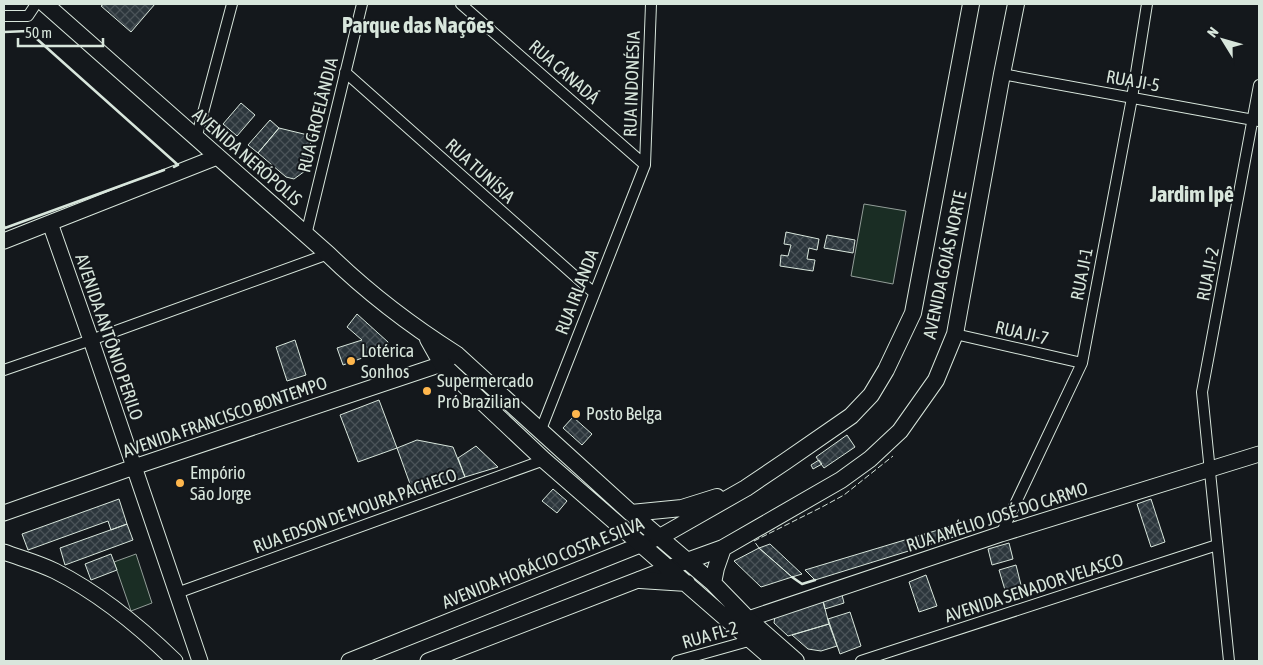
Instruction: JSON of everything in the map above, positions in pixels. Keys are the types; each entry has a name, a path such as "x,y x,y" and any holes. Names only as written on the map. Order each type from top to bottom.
{"main road":[{"name":"AVENIDA NERÓPOLIS","path":"45,4 328,254 357,282 427,336 544,460 775,661"},
{"name":"AVENIDA GOIÁS NORTE","path":"746,488 851,416 858,409 871,395 886,370 913,314 971,4"},
{"name":"AVENIDA GOIÁS NORTE","path":"723,548 841,480 870,459 900,431 936,380 955,334 1016,4"},
{"name":"AVENIDA NERÓPOLIS","path":"449,359 540,432 713,583 748,619 796,661"},
{"path":"631,513 682,508 746,488"},
{"name":"AVENIDA HORÁCIO COSTA E SILVA","path":"660,537 746,488"},
{"path":"687,562 723,548"},
{"path":"713,583 723,548"},
{"path":"640,580 687,583"}],"street":[{"path":"4,16 28,16 36,4"},
{"path":"196,139 232,4"},
{"name":"RUA GROELÂNDIA","path":"306,235 362,4"},
{"name":"RUA CANADÁ","path":"461,4 645,165"},
{"name":"RUA INDONÉSIA","path":"645,165 651,4"},
{"name":"RUA JI-1","path":"1001,534 1082,363 1132,98 1147,4"},
{"name":"RUA TUNÍSIA","path":"345,72 594,293"},
{"name":"RUA JI-5","path":"1002,74 1256,120"},
{"name":"RUA JI-2","path":"1229,661 1202,392 1256,120 1259,85"},
{"path":"4,240 217,157"},
{"name":"RUA IRLANDA","path":"540,432 645,165"},
{"name":"AVENIDA ANTÔNIO PERILO","path":"50,223 92,340 200,661"},
{"path":"4,370 328,254"},
{"name":"RUA JI-7","path":"955,334 1082,363"},
{"name":"AVENIDA FRANCISCO BONTEMPO","path":"4,513 449,359"},
{"name":"RUA AMÉLIO JOSÉ DO CARMO","path":"748,619 1001,534 1259,454"},
{"name":"RUA EDSON DE MOURA PACHECO","path":"177,593 544,460"},
{"name":"AVENIDA HORÁCIO COSTA E SILVA","path":"349,661 642,546 660,537"},
{"name":"AVENIDA SENADOR VELASCO","path":"861,661 1217,545"},
{"path":"4,552 53,570 92,592 175,661"},
{"path":"428,661 687,562"},
{"name":"RUA FL-2","path":"678,661 752,640"}],"green space":[{"path":"864,204 906,211 893,284 851,276"},
{"path":"136,554 152,603 131,611 114,562"}],"building":[{"path":"104,4 155,4 131,32 101,6"},
{"path":"241,103 255,115 237,136 223,124"},
{"path":"270,120 279,128 258,153 248,145"},
{"path":"279,128 312,136 305,171 294,179 286,177 258,153"},
{"path":"786,232 819,239 817,250 809,248 807,259 815,260 813,271 780,266 781,255 788,256 791,245 784,244"},
{"path":"827,235 855,240 853,253 824,248"},
{"path":"357,314 388,342 387,349 343,365 337,348 362,340 347,327"},
{"path":"295,340 306,375 287,381 276,347"},
{"path":"379,400 397,448 358,462 340,415"},
{"path":"573,417 592,434 582,445 563,428"},
{"path":"847,435 855,447 824,468 816,457"},
{"path":"417,440 453,447 465,477 414,495 397,448"},
{"path":"476,446 498,467 465,477 458,458"},
{"path":"819,460 822,464 813,469 811,465"},
{"path":"553,489 567,501 557,513 542,501"},
{"path":"119,499 127,524 111,530 108,521 28,550 22,534"},
{"path":"1151,499 1165,542 1151,547 1137,504"},
{"path":"127,524 133,540 65,565 60,548"},
{"path":"958,524 962,529 957,536 815,580 805,570"},
{"path":"1009,543 1013,559 992,565 988,549"},
{"path":"770,544 802,574 792,577 759,548"},
{"path":"759,548 792,577 761,587 734,561"},
{"path":"111,554 117,570 91,580 85,564"},
{"path":"1016,565 1021,585 1005,590 999,570"},
{"path":"926,575 937,606 919,612 909,582"},
{"path":"842,595 844,603 825,609 823,601"},
{"path":"823,601 829,624 788,636 774,623 775,616"},
{"path":"850,612 861,646 840,654 828,619"},
{"path":"829,624 837,646 821,651 808,649 792,635"}],"fence":[{"path":"759,548 754,541 844,495 893,456"}],"wall":[{"path":"4,32 28,31 178,165 174,167"},
{"path":"4,228 4,226 5,228 164,170"},
{"path":"792,577 802,584 815,580"}],"place":[{"name":"Lotérica Sonhos","path":"351,361"},
{"name":"Supermercado Pró Brazilian","path":"427,391"},
{"name":"Posto Belga","path":"576,414"},
{"name":"Empório São Jorge","path":"180,483"}],"district":[{"name":"Parque das Nações","path":"418,25"},
{"name":"Jardim Ipê","path":"1192,194"}]}
